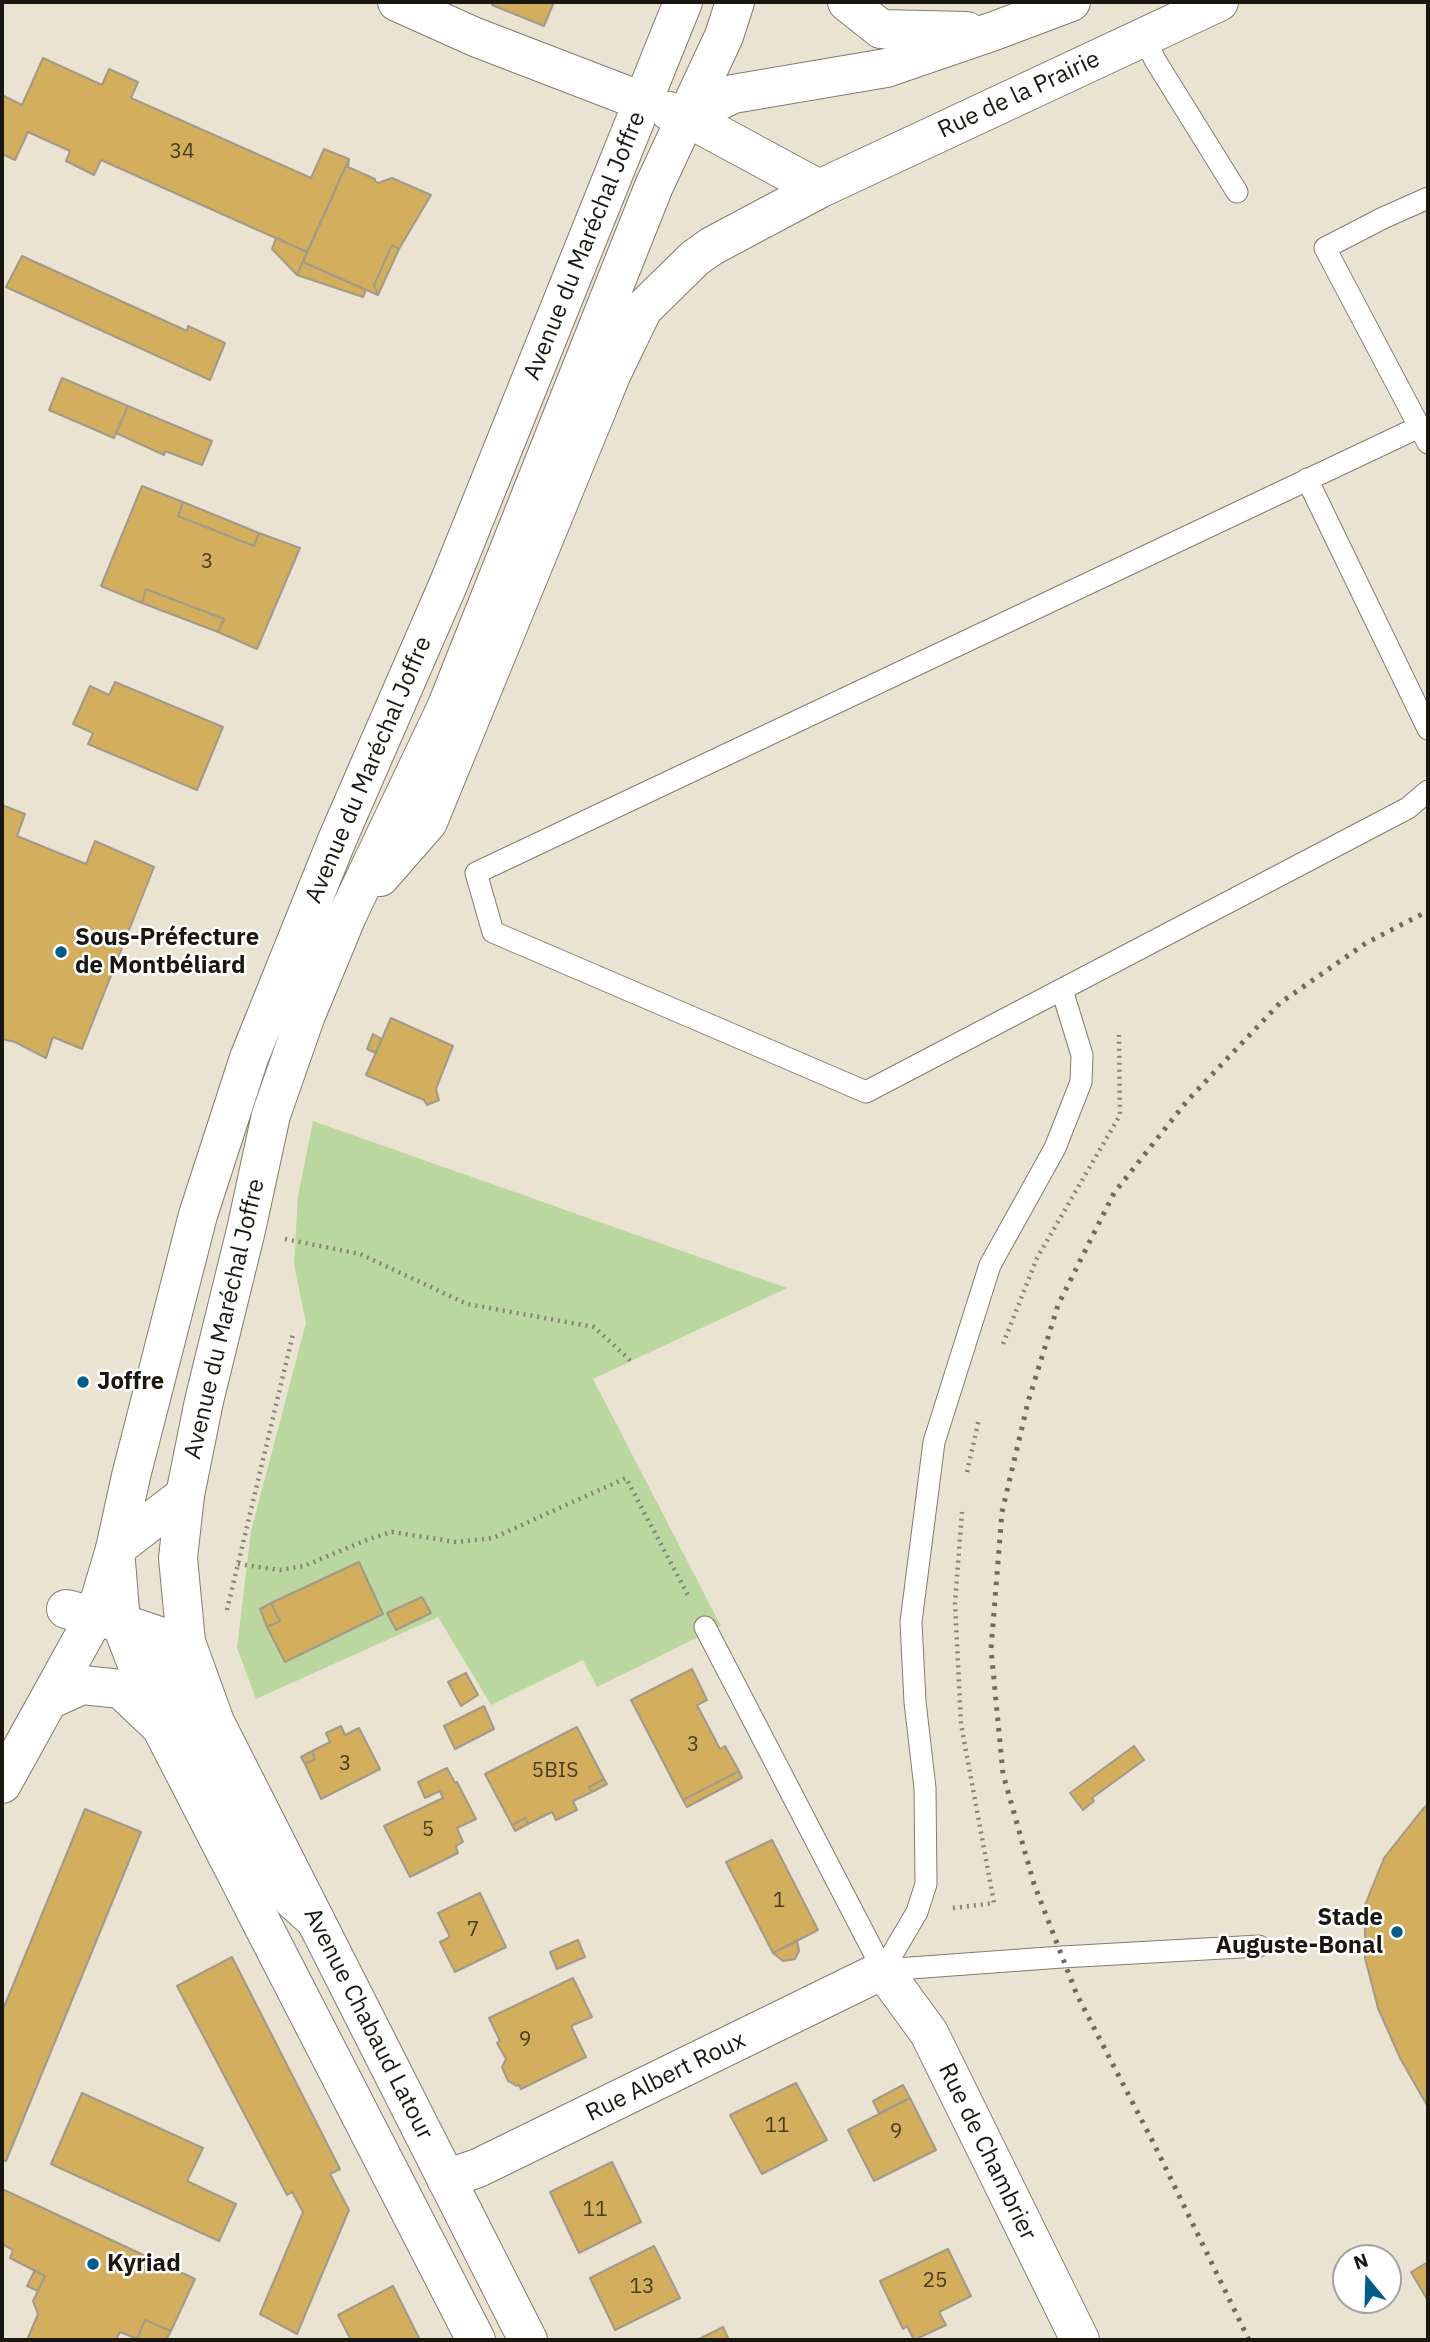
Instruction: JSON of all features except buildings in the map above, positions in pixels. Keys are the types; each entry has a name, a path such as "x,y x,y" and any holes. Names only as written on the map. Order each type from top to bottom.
{"main road":[{"path":"397,2 475,37 644,102 683,2"},
{"path":"687,117 724,36 735,2"},
{"path":"847,2 881,29 994,32"},
{"path":"687,117 733,94 886,68 994,32 1071,2"},
{"name":"Rue de la Prairie","path":"347,916 428,822 612,373 643,309 695,258 712,246 819,189 1219,2"},
{"name":"Avenue du Maréchal Joffre","path":"2,1784 94,1616 198,1215 249,1058 337,840 448,585 604,194 644,102 687,117 654,186 446,708 347,916 306,1015 271,1115 204,1401 185,1495 178,1558 186,1642 208,1706"},
{"path":"687,117 819,189"},
{"name":"Avenue Chabaud Latour","path":"131,1476 115,1549 94,1616 161,1727 476,2340"},
{"path":"115,1549 185,1495"},
{"path":"94,1616 159,1636 182,1717 213,1788 262,1872 315,1920"},
{"name":"Avenue du Maréchal Joffre","path":"2,1769 94,1616"},
{"name":"Avenue Chabaud Latour","path":"49,1700 82,1685 121,1689 161,1727"},
{"name":"Avenue Chabaud Latour","path":"208,1706 528,2340"},
{"name":"Rue Albert Roux","path":"446,2179 478,2168 883,1970"},
{"name":"Rue de Chambrier","path":"883,1970 929,2033 1080,2340"}],"lane":[{"path":"1144,37 1155,60 1237,192"},
{"path":"1428,198 1325,248 1424,435 1307,479 476,873 493,932 866,1092 1408,808 1428,791"},
{"path":"1307,479 1428,729"},
{"path":"883,1970 917,1913 926,1884 925,1788 915,1702 911,1622 934,1442 990,1265 1055,1148 1081,1082 1082,1055 1062,990"},
{"path":"705,1627 883,1970"},
{"path":"883,1970 1048,1957 1259,1946"}],"path":[{"path":"999,1355 1037,1258 1120,1115 1119,1035"},
{"path":"285,1239 360,1254 467,1304 594,1327 631,1361"},
{"path":"226,1621 293,1334"},
{"path":"964,1482 980,1418"},
{"path":"238,1564 280,1570 304,1566 392,1532 456,1542 493,1538 626,1478 705,1627"},
{"path":"917,1913 994,1903 961,1724 955,1604 962,1509"}],"green space":[{"path":"313,1121 787,1288 593,1379 721,1626 597,1687 583,1660 491,1705 438,1617 256,1699 237,1648 251,1531 306,1323 294,1265 298,1196"}],"railway":[{"path":"1249,2340 1154,2144 1077,1995 1034,1884 1003,1774 991,1649 1002,1512 1028,1402 1058,1305 1114,1193 1187,1101 1280,1003 1366,943 1428,911"}],"place":[{"name":"Sous-Préfecture de Montbéliard","path":"61,952"},
{"name":"Joffre","path":"83,1382"},
{"name":"Stade Auguste-Bonal","path":"1397,1932"},
{"name":"Kyriad","path":"93,2264"}]}
